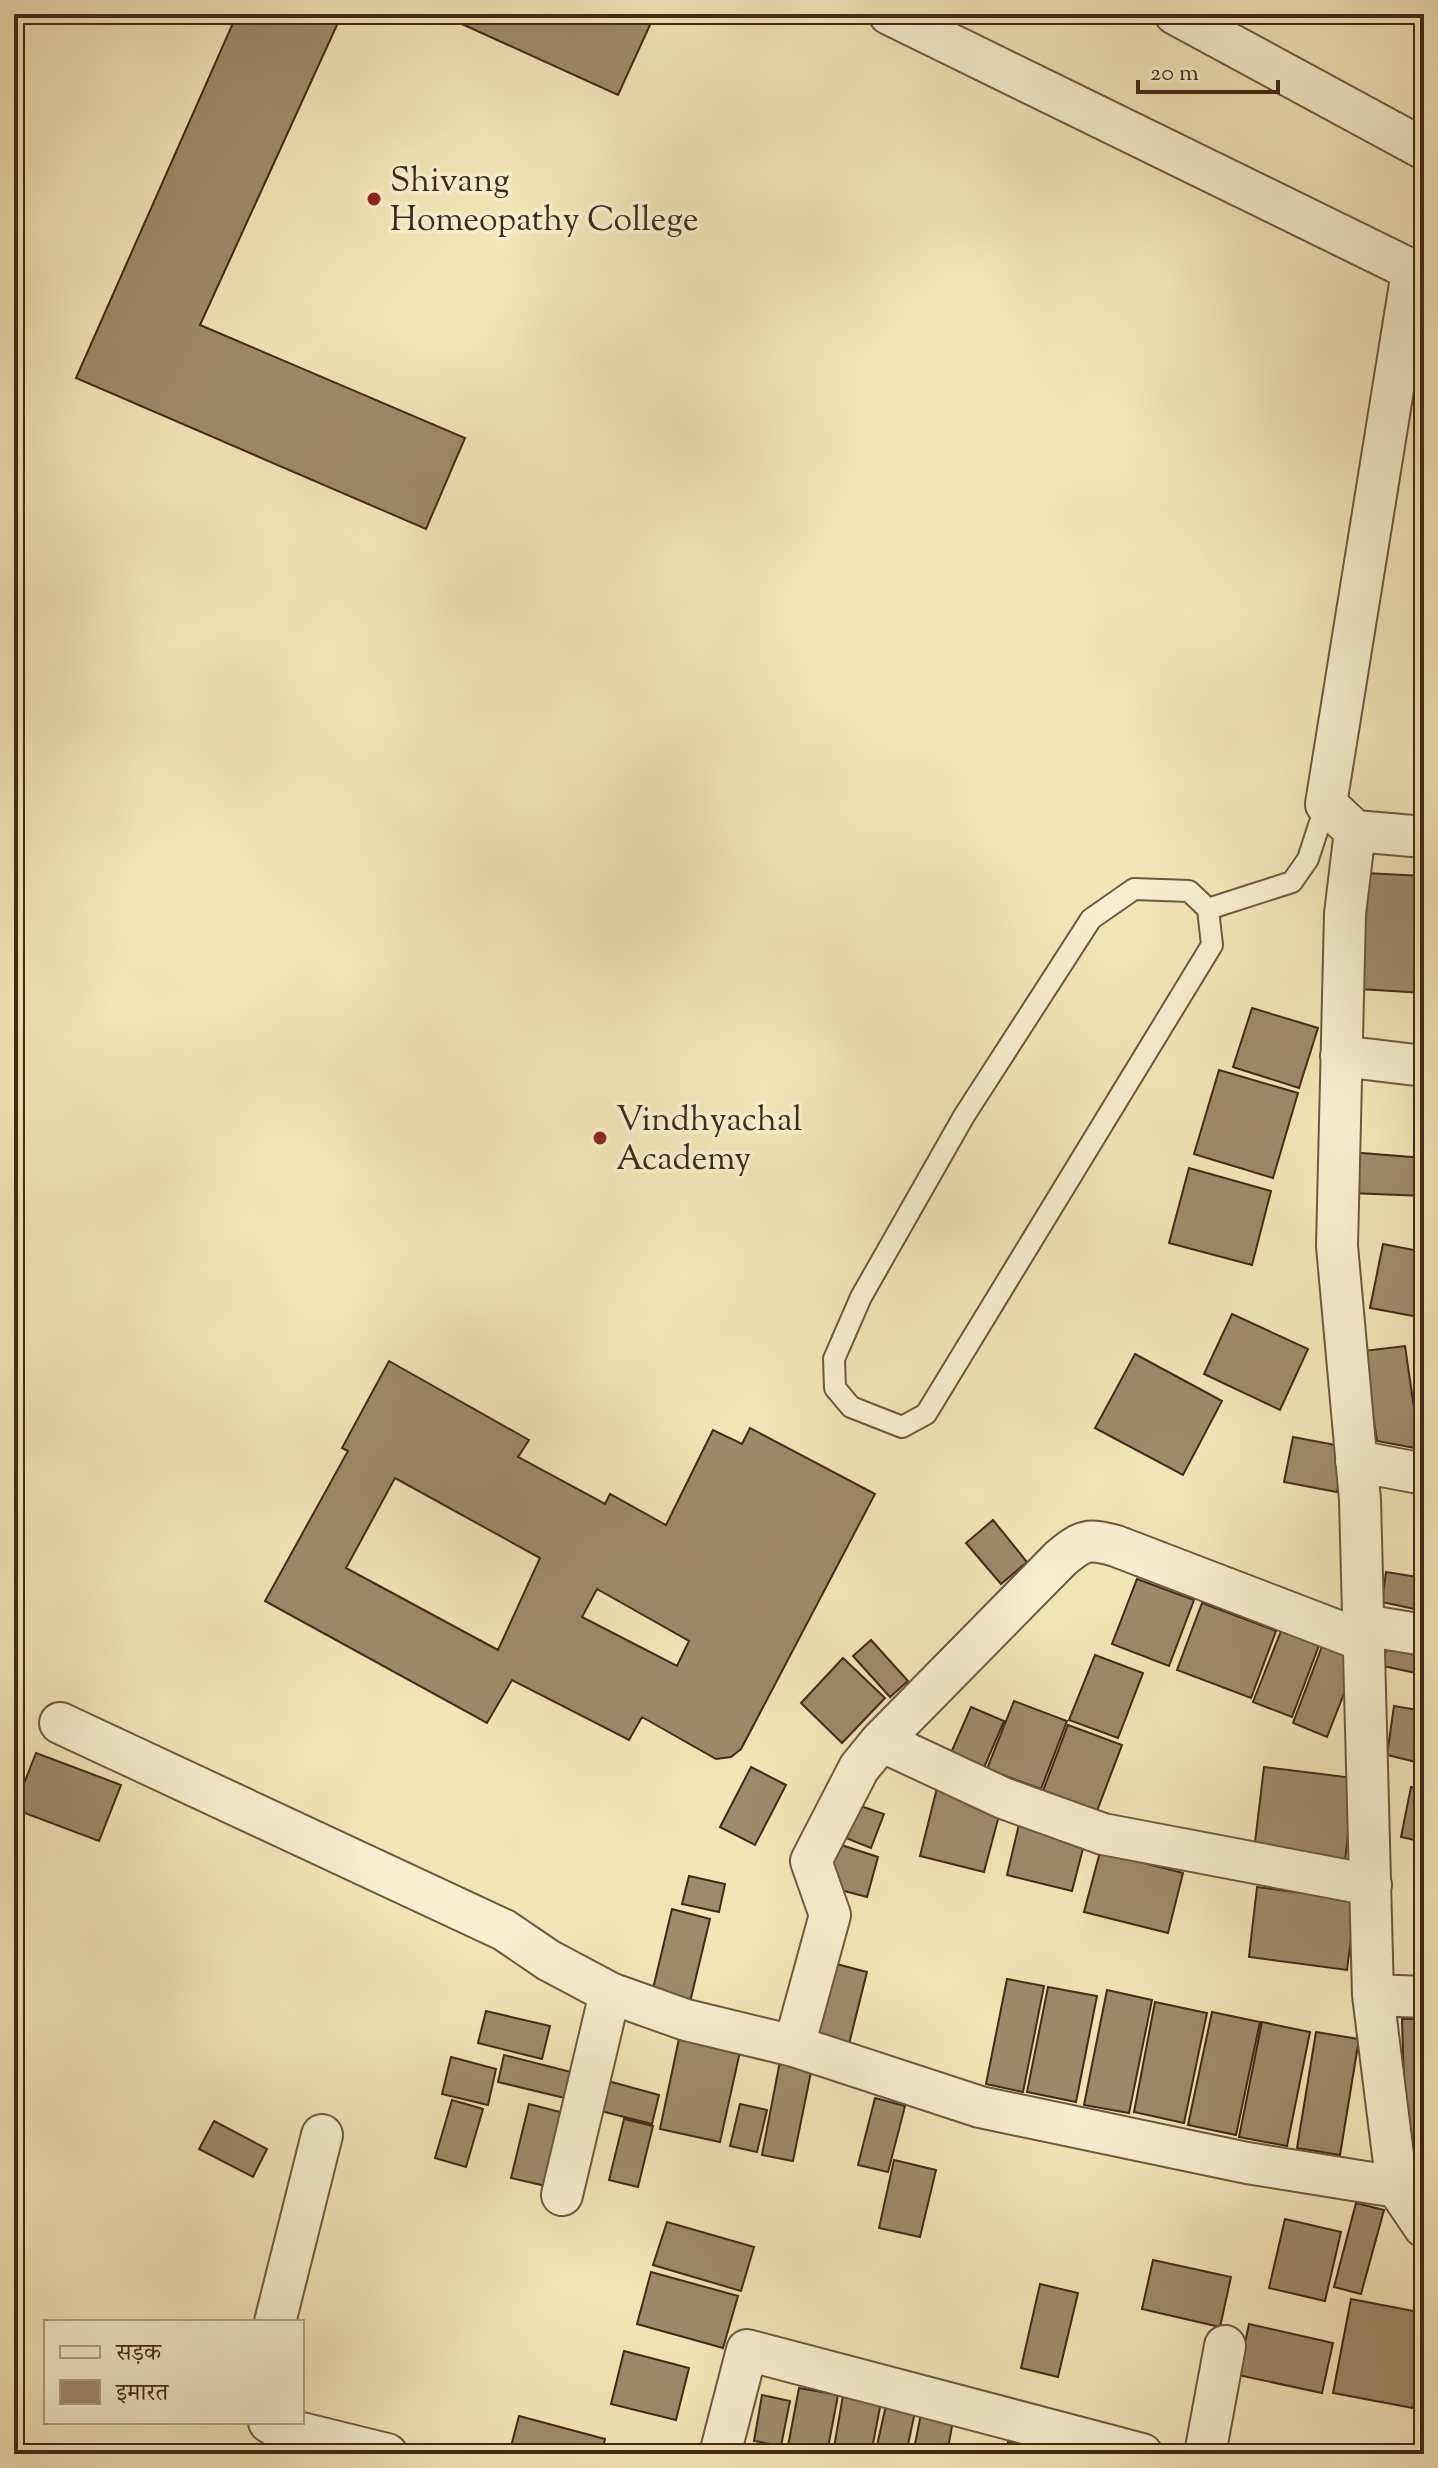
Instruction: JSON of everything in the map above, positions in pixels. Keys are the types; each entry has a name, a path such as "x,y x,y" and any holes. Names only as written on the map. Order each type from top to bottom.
{"street":[{"path":"889,14 1418,274 1326,804 1355,831 1424,837"},
{"path":"1175,14 1424,149"},
{"path":"1355,831 1345,914 1337,1246 1356,1461 1364,1633 1373,1995 1397,2187 1424,2227"},
{"path":"1341,1056 1424,1066"},
{"path":"1356,1461 1424,1474"},
{"path":"794,2046 830,1915 811,1861 859,1768 881,1741 1060,1559 1081,1542 1099,1541 1116,1546 1364,1633 1424,1635"},
{"path":"60,1723 504,1930 548,1960 610,1993 686,2020 794,2046 980,2107 1247,2163 1397,2187"},
{"path":"881,1741 1003,1798 1103,1834 1371,1885"},
{"path":"562,2195 610,1993"},
{"path":"1373,1995 1424,1997"},
{"path":"276,2320 322,2135"},
{"path":"1205,2454 1225,2346"},
{"path":"720,2454 747,2350 1142,2454"},
{"path":"272,2424 387,2454"}],"lane":[{"path":"1208,909 1292,882 1308,859 1326,804"},
{"path":"1134,889 1189,891 1208,909 1212,945 926,1414 902,1427 851,1407 835,1388 834,1359 861,1297 964,1116 1091,919 1134,889"}],"building":[{"path":"237,14 342,14 200,325 465,438 426,529 76,378"},
{"path":"440,14 655,14 618,95"},
{"path":"1365,873 1424,876 1424,993 1359,989"},
{"path":"1252,1008 1318,1028 1299,1088 1233,1067"},
{"path":"1219,1070 1298,1093 1273,1178 1194,1154"},
{"path":"1349,1152 1424,1158 1424,1196 1349,1193"},
{"path":"1189,1168 1271,1191 1252,1265 1169,1243"},
{"path":"1383,1244 1424,1252 1424,1318 1370,1308"},
{"path":"1232,1314 1308,1349 1280,1410 1204,1374"},
{"path":"1405,1346 1420,1449 1377,1441 1363,1351"},
{"path":"1135,1354 1222,1401 1183,1475 1095,1428"},
{"path":"389,1361 529,1440 518,1457 605,1504 610,1494 666,1525 713,1430 742,1444 750,1428 875,1494 741,1749 731,1757 716,1759 642,1717 629,1740 512,1680 487,1723 265,1601 348,1451 342,1448","holes":["395,1478 540,1558 498,1650 346,1568","597,1589 689,1641 677,1666 582,1617"]},
{"path":"1293,1437 1346,1447 1337,1492 1284,1482"},
{"path":"993,1520 1027,1562 1001,1584 966,1543"},
{"path":"1386,1572 1424,1578 1424,1611 1382,1602"},
{"path":"1137,1579 1194,1600 1169,1666 1112,1644"},
{"path":"1202,1603 1276,1631 1251,1698 1177,1670"},
{"path":"1283,1626 1321,1640 1292,1717 1253,1702"},
{"path":"1389,1634 1419,1642 1416,1673 1383,1666"},
{"path":"871,1640 908,1681 890,1697 853,1656"},
{"path":"1324,1641 1359,1655 1327,1737 1293,1723"},
{"path":"1095,1655 1143,1673 1118,1738 1069,1720"},
{"path":"843,1658 885,1698 842,1743 801,1703"},
{"path":"1424,1667 1424,1692 1419,1690"},
{"path":"1014,1701 1067,1721 1041,1789 987,1769"},
{"path":"1394,1706 1424,1711 1424,1764 1387,1755"},
{"path":"971,1707 1004,1721 983,1770 950,1755"},
{"path":"1068,1725 1122,1745 1092,1824 1038,1804"},
{"path":"36,1753 121,1785 99,1841 14,1809"},
{"path":"751,1767 786,1785 755,1845 720,1827"},
{"path":"1264,1767 1354,1778 1345,1862 1254,1851"},
{"path":"1411,1787 1424,1790 1424,1842 1401,1837"},
{"path":"937,1788 1002,1804 984,1872 920,1856"},
{"path":"852,1803 884,1814 871,1848 836,1834"},
{"path":"1020,1820 1086,1837 1072,1891 1007,1875"},
{"path":"832,1842 878,1857 867,1897 822,1885"},
{"path":"1100,1852 1183,1873 1168,1933 1084,1912"},
{"path":"689,1876 725,1884 719,1912 682,1904"},
{"path":"1257,1887 1356,1900 1347,1970 1249,1957"},
{"path":"672,1909 710,1919 690,2002 652,1993"},
{"path":"825,1961 867,1972 849,2044 807,2033"},
{"path":"1007,1979 1044,1986 1023,2092 986,2084"},
{"path":"1048,1987 1097,1996 1076,2102 1027,2092"},
{"path":"1107,1990 1152,2000 1129,2113 1084,2105"},
{"path":"1155,2002 1207,2013 1184,2123 1134,2112"},
{"path":"486,2011 550,2026 542,2059 478,2043"},
{"path":"1212,2012 1260,2022 1236,2135 1188,2125"},
{"path":"1402,2019 1424,2019 1424,2157 1406,2157"},
{"path":"1262,2022 1310,2032 1287,2146 1239,2137"},
{"path":"1316,2032 1359,2039 1340,2155 1297,2148"},
{"path":"680,2034 741,2047 720,2142 660,2129"},
{"path":"504,2055 575,2073 569,2099 498,2082"},
{"path":"451,2057 496,2069 488,2105 442,2094"},
{"path":"780,2061 812,2067 793,2161 762,2155"},
{"path":"597,2078 659,2095 652,2124 589,2108"},
{"path":"875,2098 905,2106 888,2172 858,2165"},
{"path":"452,2100 483,2109 466,2167 435,2158"},
{"path":"529,2104 564,2113 546,2186 511,2178"},
{"path":"740,2104 767,2110 757,2152 730,2146"},
{"path":"624,2119 653,2126 638,2187 609,2180"},
{"path":"214,2121 267,2149 253,2177 199,2149"},
{"path":"894,2160 936,2170 920,2237 879,2228"},
{"path":"1356,2203 1384,2210 1361,2294 1334,2287"},
{"path":"1285,2219 1341,2232 1325,2301 1269,2288"},
{"path":"667,2222 754,2247 741,2291 653,2265"},
{"path":"1153,2260 1231,2277 1220,2327 1142,2309"},
{"path":"651,2272 738,2296 723,2348 637,2324"},
{"path":"1040,2284 1078,2293 1058,2377 1021,2368"},
{"path":"1351,2299 1424,2313 1424,2348 1413,2408 1333,2393"},
{"path":"1249,2324 1333,2343 1322,2393 1238,2375"},
{"path":"624,2351 689,2368 676,2420 611,2404"},
{"path":"799,2388 838,2395 827,2453 788,2446"},
{"path":"844,2390 882,2397 871,2454 833,2453"},
{"path":"762,2395 790,2401 781,2446 754,2441"},
{"path":"887,2401 916,2407 906,2454 875,2454"},
{"path":"922,2409 954,2415 947,2454 913,2454"},
{"path":"519,2416 605,2439 601,2454 509,2454"},
{"path":"1008,2442 1040,2449 1039,2454 1005,2454"},
{"path":"609,2445 646,2454 607,2454"}],"place":[{"name":"Shivang Homeopathy College","path":"374,199"},
{"name":"Vindhyachal Academy","path":"600,1138"}]}
